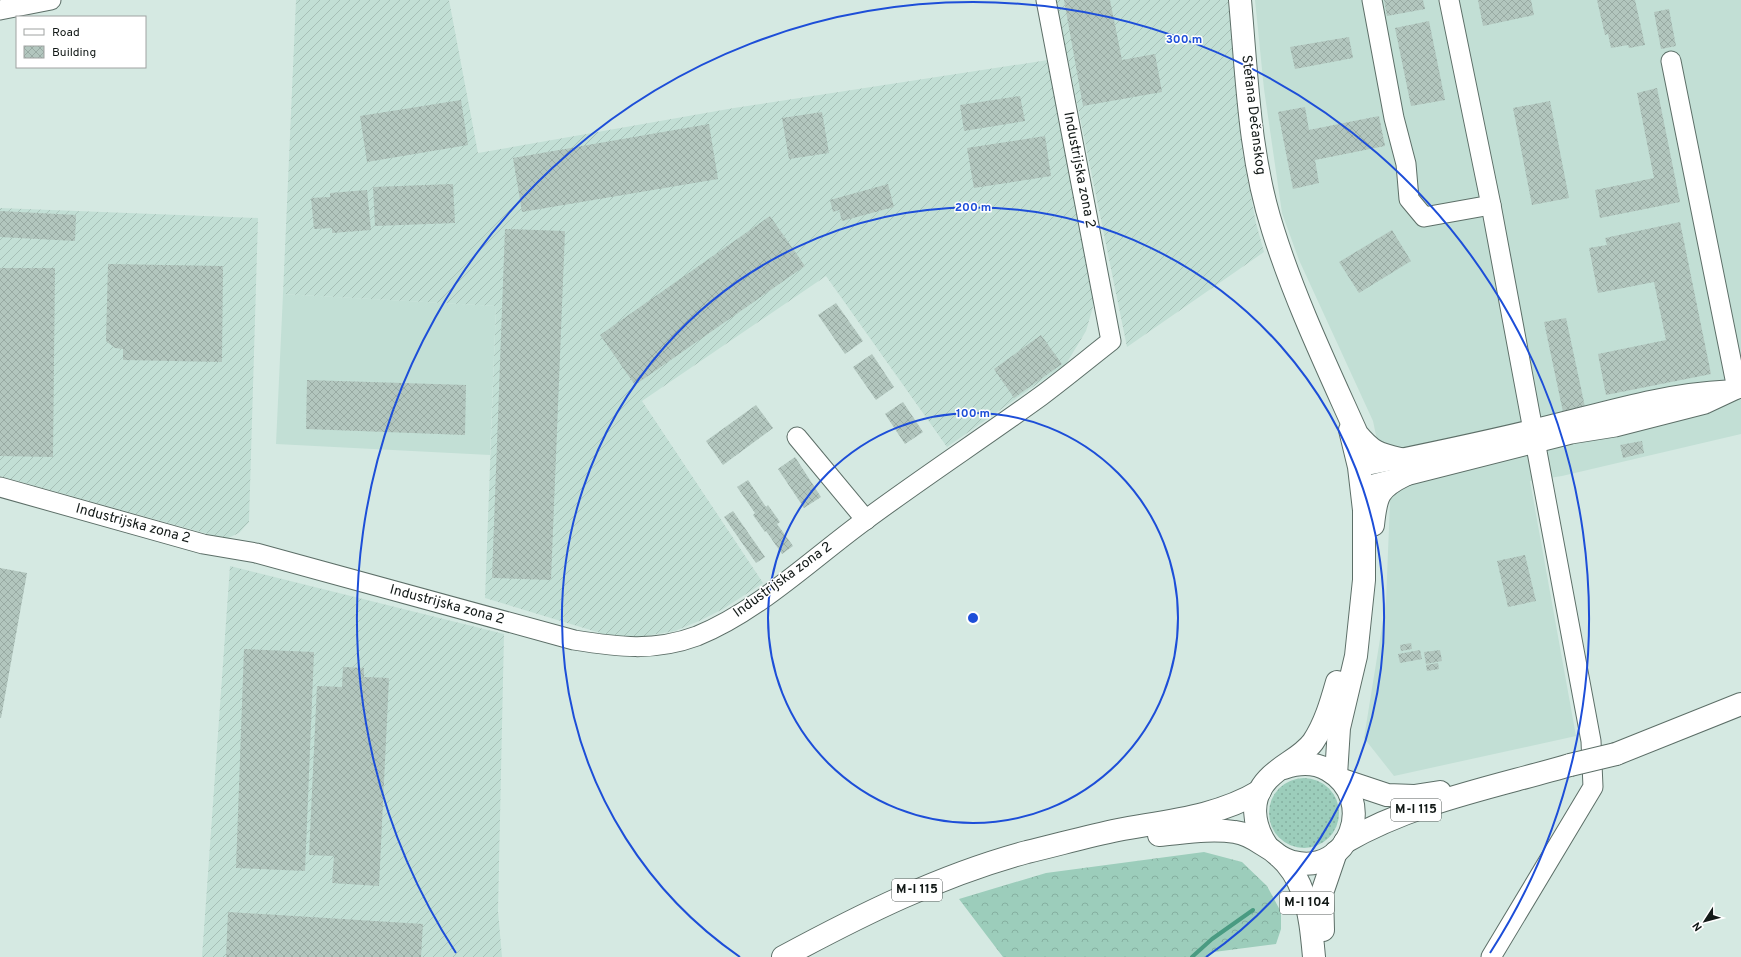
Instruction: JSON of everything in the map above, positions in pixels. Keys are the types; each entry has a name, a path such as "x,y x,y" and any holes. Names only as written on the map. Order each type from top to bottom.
{"main road":[{"name":"Stefana Dečanskog","path":"1240,0 1248,98 1255,155 1272,229 1335,386"},
{"path":"1335,386 1357,434 1368,447 1377,454 1403,467 1381,491 1376,501 1370,550 1364,580"},
{"path":"1335,386 1349,427 1360,477 1365,536 1364,580 1356,656 1339,728 1339,778 1349,792 1354,804 1352,830 1341,847"},
{"path":"1280,770 1301,755 1320,731 1332,700 1362,603"},
{"name":"M-I 115","path":"1060,845 1213,831 1234,832 1248,835 1293,862 1308,863 1323,860 1374,826 1402,814 1489,787 1616,754 1741,704"},
{"name":"M-I 115","path":"1273,851 1259,834 1255,820 1255,805 1260,791 1268,779 1280,770 1294,764 1309,763 1323,767 1339,778 1387,795 1414,796 1489,787"},
{"name":"M-I 115","path":"783,957 916,890 1026,853 1060,845 1088,836 1202,815 1232,806 1260,791"},
{"name":"M-I 104","path":"1325,957 1322,893 1341,847"},
{"name":"M-I 104","path":"1273,851 1296,876 1304,892 1310,913 1314,957"}],"street":[{"path":"0,10 51,0"},
{"name":"Industrijska zona 2","path":"0,487 203,544 264,555 574,640 618,647 659,646 696,636 728,621 777,588 866,520 1041,396 1112,341 1046,0"},
{"path":"1372,0 1394,118 1406,164 1409,199 1424,217 1491,205"},
{"path":"1449,0 1491,205 1591,741 1593,787 1491,957"},
{"path":"1360,477 1534,437 1571,434 1615,427 1705,404 1737,390 1671,61"},
{"path":"796,437 866,520"}],"shaded area":[{"path":"296,0 449,0 478,153 734,108 1048,60 1097,293 1086,331 1066,364 947,447 826,276 642,401 763,583 723,609 699,621 675,631 639,637 607,635 485,598 496,306 283,294"},
{"path":"1056,0 1228,0 1242,150 1256,223 1264,252 1127,347"},
{"path":"1255,0 1741,0 1741,434 1562,476 1530,481 1576,736 1394,776 1364,738 1386,602 1390,502 1373,421 1299,260 1282,213 1264,89"},
{"path":"0,208 258,218 249,522 239,533 226,539 0,476"},
{"path":"283,294 496,306 490,455 276,444"},
{"path":"230,566 504,634 498,911 502,957 202,957"}],"green space":[{"path":"1297,778 1311,778 1324,783 1334,793 1339,806 1339,820 1334,833 1324,843 1311,848 1297,848 1284,843 1274,833 1269,820 1269,806 1274,793 1284,783"},
{"path":"1204,852 1242,862 1267,886 1281,912 1281,929 1276,944 1214,952 1208,957 1003,957 959,899 1046,873"}],"building":[{"path":"1064,0 1110,0 1122,60 1155,54 1162,92 1083,106"},
{"path":"1384,0 1423,0 1425,9 1387,16"},
{"path":"1478,0 1531,0 1534,15 1483,26"},
{"path":"1597,0 1635,0 1645,45 1629,48 1628,45 1611,48 1608,34 1605,35"},
{"path":"1669,9 1676,46 1661,49 1654,12"},
{"path":"1429,21 1445,100 1411,106 1395,28"},
{"path":"1349,37 1353,58 1295,69 1290,47"},
{"path":"1657,88 1680,202 1600,218 1595,190 1654,178 1637,93"},
{"path":"1020,96 1025,121 964,131 960,105"},
{"path":"461,100 468,145 367,162 360,116"},
{"path":"1550,101 1569,198 1532,205 1513,108"},
{"path":"1305,107 1309,130 1379,116 1385,146 1315,160 1319,183 1293,189 1278,112"},
{"path":"822,112 829,153 789,159 782,118"},
{"path":"709,124 718,179 522,212 513,158"},
{"path":"1045,136 1051,176 974,188 967,148"},
{"path":"453,184 455,223 375,226 373,187"},
{"path":"888,184 894,207 842,221 839,210 833,212 830,200"},
{"path":"367,190 371,230 332,233 332,228 314,229 311,198 330,197 330,193"},
{"path":"0,211 76,215 75,241 0,237"},
{"path":"770,216 805,266 635,385 600,335"},
{"path":"1680,222 1711,374 1606,395 1598,354 1666,340 1654,282 1598,293 1589,248 1607,245 1605,238"},
{"path":"505,229 565,231 551,580 492,578"},
{"path":"1392,230 1411,261 1359,293 1339,262"},
{"path":"108,264 223,266 222,362 123,360 123,349 115,348 106,341"},
{"path":"0,268 55,268 53,457 0,456"},
{"path":"836,303 863,341 845,354 818,315"},
{"path":"1566,318 1585,407 1563,412 1544,322"},
{"path":"1041,335 1062,364 1014,398 994,369"},
{"path":"872,354 894,387 876,400 853,367"},
{"path":"307,380 466,385 465,435 306,429"},
{"path":"903,402 923,432 905,444 885,414"},
{"path":"756,405 773,428 723,465 706,441"},
{"path":"1642,441 1644,453 1623,458 1620,445"},
{"path":"795,457 821,497 804,508 778,469"},
{"path":"748,480 766,507 768,505 780,522 777,524 793,546 782,554 753,515 755,513 737,487"},
{"path":"733,511 765,557 756,563 724,517"},
{"path":"1525,555 1536,601 1508,607 1497,561"},
{"path":"0,568 27,573 1,718 0,718"},
{"path":"1411,643 1412,649 1401,651 1400,645"},
{"path":"244,649 314,652 305,871 236,868"},
{"path":"1420,650 1422,659 1400,663 1398,654"},
{"path":"1440,650 1442,661 1426,664 1424,652"},
{"path":"1438,663 1439,669 1427,671 1426,665"},
{"path":"343,667 364,668 364,677 389,678 379,886 332,883 334,856 309,855 317,686 342,687"},
{"path":"228,912 423,924 421,957 226,957"}],"waterway":[{"path":"1192,957 1212,939 1253,910"}]}
